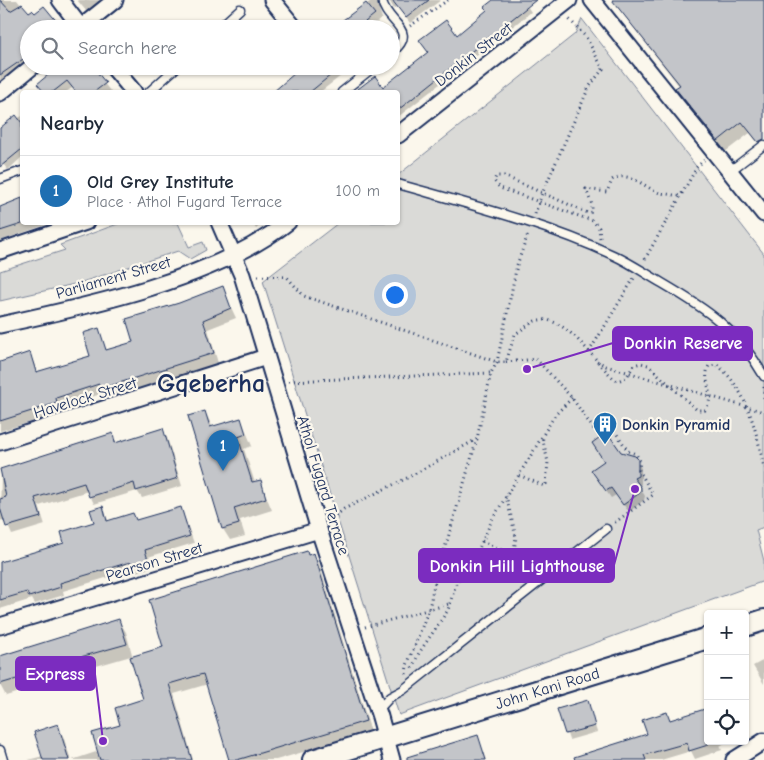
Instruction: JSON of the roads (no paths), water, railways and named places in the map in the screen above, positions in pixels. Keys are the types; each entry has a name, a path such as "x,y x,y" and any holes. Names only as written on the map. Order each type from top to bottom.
{"street":[{"path":"60,0 75,20"},
{"path":"91,20 115,0"},
{"path":"272,0 288,20"},
{"name":"Donkin Street","path":"400,134 570,0"},
{"path":"592,0 764,214"},
{"path":"0,93 22,75"},
{"path":"120,75 132,90"},
{"path":"0,251 77,225"},
{"name":"Athol Fugard Terrace","path":"220,225 242,275 318,530 378,710 392,760"},
{"path":"234,256 283,225"},
{"name":"Parliament Street","path":"0,325 141,289 234,256"},
{"name":"Havelock Street","path":"0,442 266,357"},
{"name":"Pearson Street","path":"0,626 318,530"},
{"path":"749,625 764,620"},
{"name":"John Kani Road","path":"313,760 704,639"},
{"path":"734,760 764,741"}],"lane":[{"path":"382,0 383,7 393,20"},
{"path":"228,20 240,9"},
{"path":"400,30 403,34 400,44"},
{"path":"151,90 168,75"},
{"path":"345,90 364,75"},
{"path":"730,171 764,145"},
{"path":"0,179 20,172"},
{"path":"400,185 480,207 598,249 640,268 721,320 748,349 764,376"},
{"path":"378,710 390,697 403,690 606,529"},
{"path":"0,750 3,760"}],"place":[{"name":"Donkin Reserve","path":"527,369"},
{"name":"Donkin Pyramid","path":"605,445"},
{"name":"Old Grey Institute","path":"223,471"},
{"name":"Donkin Hill Lighthouse","path":"635,489"},
{"name":"Express","path":"103,741"}],"district":[{"name":"Gqeberha","path":"211,383"}]}
